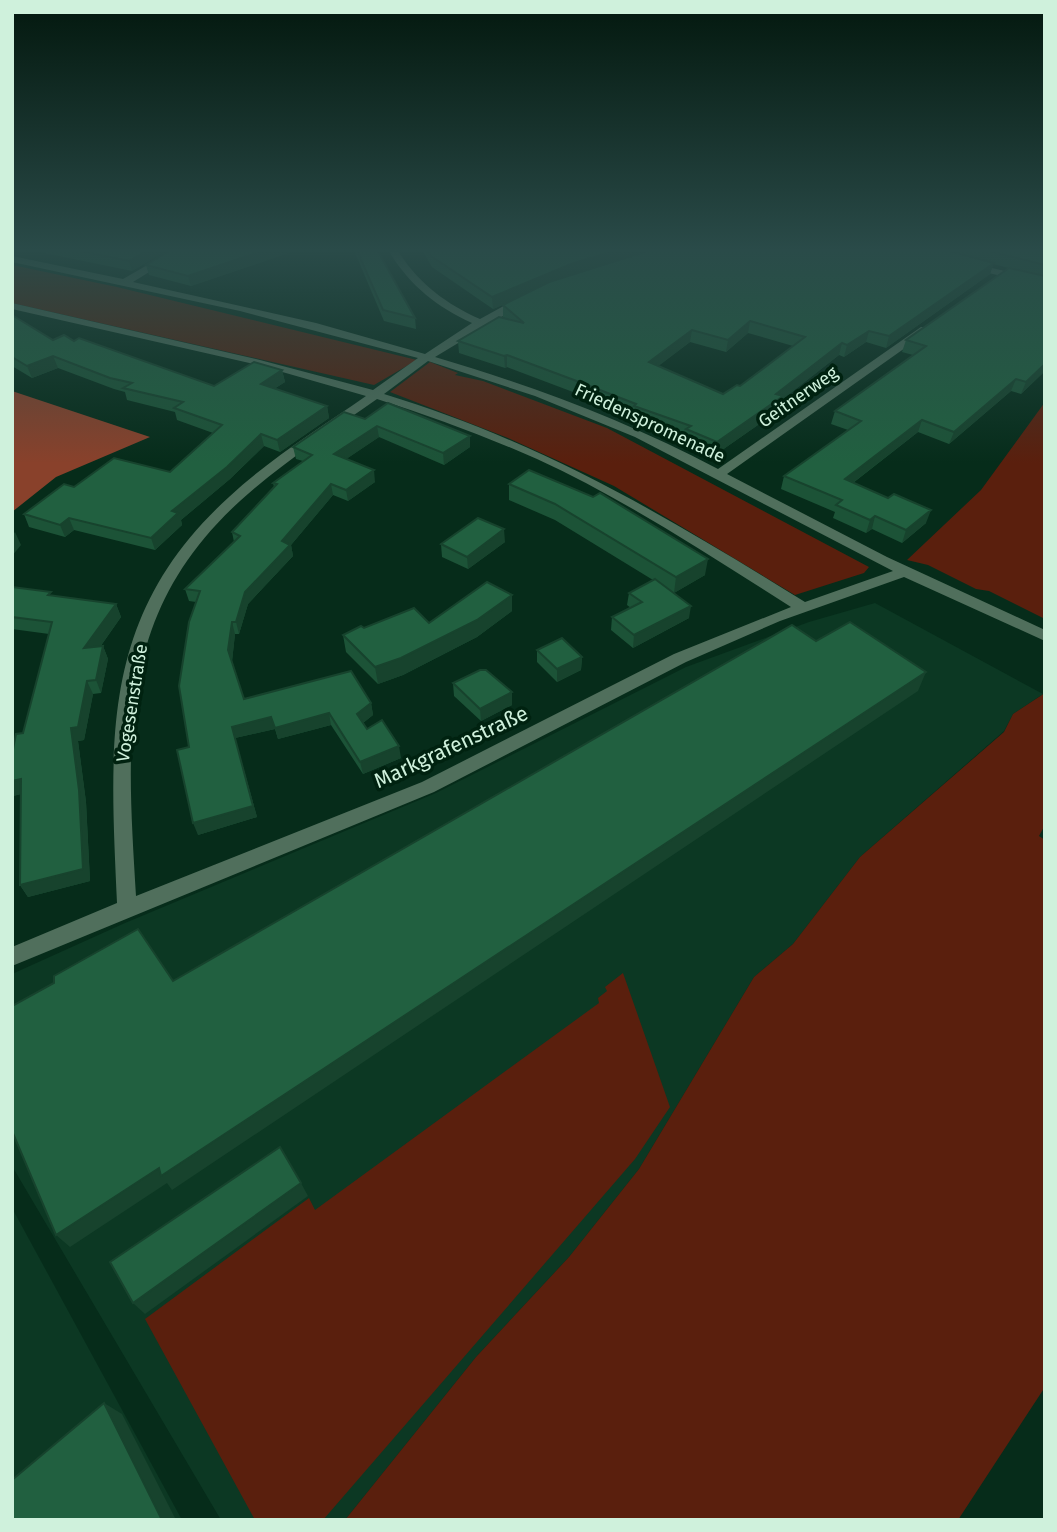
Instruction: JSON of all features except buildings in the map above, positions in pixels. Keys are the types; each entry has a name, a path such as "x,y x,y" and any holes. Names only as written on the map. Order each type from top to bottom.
{"street":[{"path":"73,319 206,349 377,393 504,440 607,489 804,608"},
{"name":"Friedenspromenade","path":"276,319 428,356 496,378 614,423 906,571 1045,636"},
{"path":"473,319 479,322"},
{"name":"Vogesenstraße","path":"127,908 121,765 138,648 164,582 208,524 246,488 288,454 484,319"},
{"name":"Geitnerweg","path":"717,475 931,324"},
{"name":"Markgrafenstraße","path":"12,957 428,787 680,658 804,608 906,571"}],"shaded area":[{"path":"85,319 251,319 417,360 374,385"},
{"path":"430,362 458,373 455,375 483,381 607,428 869,567 864,573 795,595 614,486 508,438 390,392"},
{"path":"12,391 150,437 56,477 12,512"},
{"path":"1045,402 1045,619 989,591 976,589 928,565 907,560 981,490"},
{"path":"875,603 1043,694 1013,714 1004,731 860,857 793,944 754,977 639,1169 569,1257 476,1357 345,1520 221,1520 12,1166 12,974 125,923 436,793 686,667 809,622"},
{"path":"1045,693 1045,825 1039,836 1045,840 1045,1387 958,1520 345,1520 476,1357 569,1257 639,1169 754,977 793,944 860,857 1004,732 1013,714"},
{"path":"623,973 670,1107 635,1159 323,1520 255,1520 145,1319 309,1198 315,1210 599,1003 598,998 607,991 605,987"},
{"path":"12,1208 182,1520 12,1520"}]}
